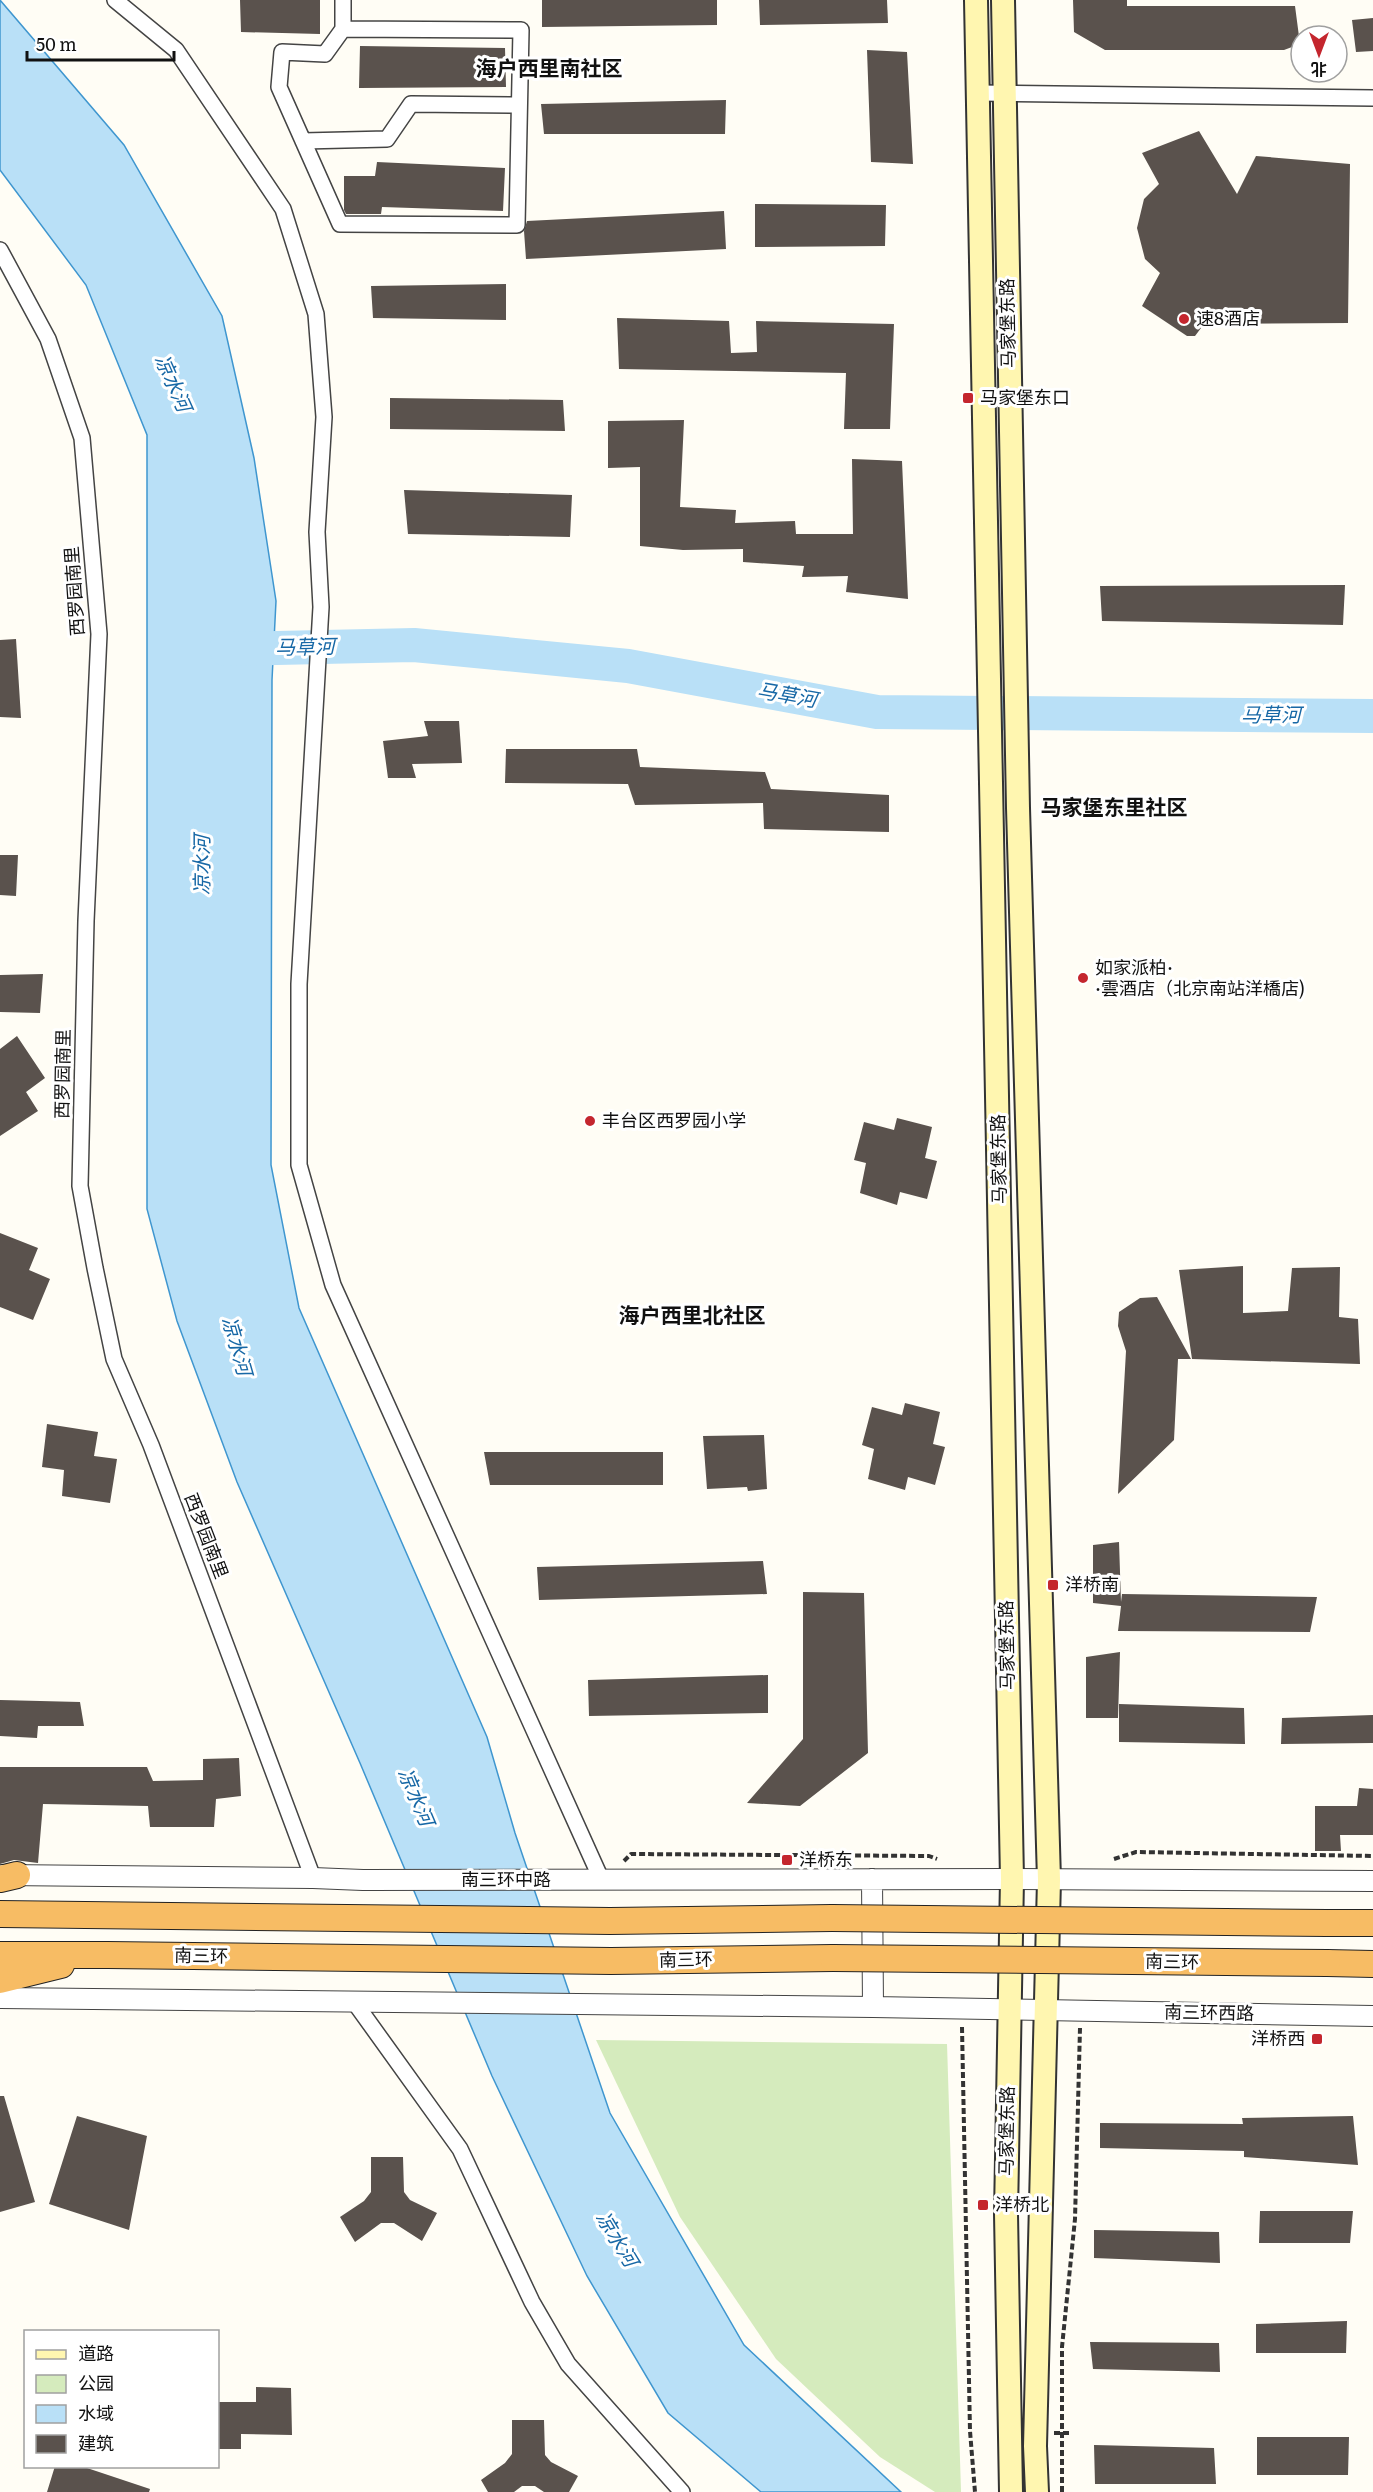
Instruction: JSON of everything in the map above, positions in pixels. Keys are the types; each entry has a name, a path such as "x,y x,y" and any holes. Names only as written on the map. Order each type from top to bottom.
{"highway":[{"path":"0,1914 371,1916 610,1921 832,1918 1373,1923"},
{"path":"0,1980 108,1954"},
{"name":"南三环","path":"0,1955 108,1954 611,1961 833,1958 1373,1964"}],"main road":[{"name":"马家堡东路","path":"976,0 993,798 1011,1879 1005,2214 1011,2492"},
{"name":"马家堡东路","path":"1003,0 1014,646 1049,1880 1035,2446 1037,2492"}],"street":[{"path":"115,0 176,50 283,209 316,314 324,417 318,532 321,607 299,984 299,1165 333,1285 602,1881"},
{"path":"343,0 343,29 325,54 282,52 279,87 340,224 517,225 521,30 343,29"},
{"path":"978,93 1373,98"},
{"path":"303,141 387,139 411,104 519,105"},
{"name":"西罗园南里","path":"0,250 48,339 82,438 99,634 86,921 80,1186 95,1268 114,1359 151,1445 313,1878"},
{"name":"南三环中路","path":"6,1877 602,1881 1049,1880"},
{"path":"872,1879 873,2007"},
{"path":"1049,1880 1373,1881"},
{"path":"0,1998 1008,2010"},
{"path":"355,2003 459,2149 532,2302 568,2364 682,2492"},
{"name":"南三环西路","path":"1008,2010 1373,2016"}],"path":[{"path":"1103,1860 1136,1852 1373,1856"},
{"path":"602,1881 631,1854 929,1856 939,1860"},
{"path":"962,2008 970,2432 975,2492"},
{"path":"1062,2492 1062,2348 1074,2219 1081,2011"},
{"path":"1053,2433 1069,2433"}],"green space":[{"path":"596,2040 947,2044 961,2492 935,2492 880,2457 776,2359 680,2217"}],"water":[{"name":"凉水河","path":"0,0 124,145 222,316 254,458 276,601 272,680 271,1165 299,1308 487,1737 515,1833 610,2113 744,2345 901,2492 761,2492 668,2413 587,2276 492,2076 360,1763 237,1482 177,1321 147,1209 147,435 86,285 0,170"}],"building":[{"path":"240,0 320,0 320,34 241,32"},
{"path":"542,0 717,0 717,25 542,27"},
{"path":"759,0 887,0 888,23 760,25"},
{"path":"1073,0 1127,0 1127,6 1295,6 1297,24 1289,24 1289,48 1284,50 1105,50 1074,32"},
{"path":"1373,18 1373,51 1356,52 1352,20"},
{"path":"360,46 505,48 506,87 359,88"},
{"path":"867,50 907,52 913,164 871,162"},
{"path":"726,100 725,134 544,134 541,104"},
{"path":"1199,131 1237,194 1256,156 1350,164 1348,323 1204,324 1195,336 1187,336 1142,306 1160,273 1145,259 1137,228 1144,199 1159,184 1142,153"},
{"path":"377,162 505,168 503,211 382,207 381,214 346,214 344,176 375,176"},
{"path":"755,204 886,205 885,246 755,247"},
{"path":"724,211 726,249 526,259 524,231 527,221"},
{"path":"506,284 506,320 373,318 371,286"},
{"path":"617,318 729,321 731,353 757,352 756,321 894,324 890,429 844,429 846,373 619,369"},
{"path":"390,398 563,400 565,431 390,429"},
{"path":"684,420 680,507 736,510 735,523 795,521 796,534 853,534 852,459 902,461 908,599 846,592 848,576 802,577 804,566 743,562 743,549 683,550 640,546 640,467 608,468 608,421"},
{"path":"404,490 572,495 570,537 408,534"},
{"path":"1345,585 1343,625 1102,621 1100,586"},
{"path":"16,639 21,718 0,717 0,640"},
{"path":"424,721 459,721 462,763 412,764 416,778 388,778 383,741 428,736"},
{"path":"506,749 637,749 640,767 765,772 771,789 889,795 889,832 764,829 763,803 635,805 628,784 505,783"},
{"path":"0,855 18,855 16,896 0,895"},
{"path":"43,974 40,1013 0,1012 0,975"},
{"path":"17,1036 45,1078 26,1092 38,1111 0,1136 0,1049"},
{"path":"897,1118 932,1127 925,1158 937,1161 927,1199 900,1192 897,1205 860,1193 866,1163 854,1160 864,1122 894,1130"},
{"path":"0,1233 38,1248 29,1270 50,1279 33,1320 0,1307"},
{"path":"1243,1266 1243,1313 1288,1311 1292,1268 1340,1267 1339,1317 1358,1319 1360,1364 1192,1359 1179,1270"},
{"path":"1157,1297 1191,1359 1178,1359 1174,1440 1118,1494 1126,1351 1118,1326 1119,1312 1140,1298"},
{"path":"905,1403 940,1412 933,1444 945,1447 935,1485 908,1477 905,1490 868,1479 874,1449 862,1445 872,1407 902,1415"},
{"path":"47,1424 98,1432 94,1456 117,1459 110,1503 62,1496 64,1470 42,1467"},
{"path":"764,1435 767,1489 748,1491 747,1487 707,1489 703,1436"},
{"path":"484,1452 663,1452 663,1485 490,1485"},
{"path":"1119,1542 1121,1602 1122,1594 1317,1597 1310,1632 1118,1631 1121,1606 1093,1603 1093,1545"},
{"path":"763,1561 767,1594 539,1600 537,1567"},
{"path":"803,1592 864,1593 868,1753 800,1806 747,1803 803,1739"},
{"path":"1120,1652 1118,1718 1086,1718 1086,1657"},
{"path":"768,1675 768,1713 589,1716 588,1680"},
{"path":"0,1700 80,1702 84,1726 38,1726 37,1738 0,1736"},
{"path":"1119,1704 1244,1708 1245,1744 1119,1742"},
{"path":"1373,1715 1373,1743 1281,1744 1282,1718"},
{"path":"239,1758 241,1796 216,1799 214,1827 150,1827 148,1806 43,1804 38,1863 14,1860 0,1864 0,1767 147,1767 153,1781 203,1780 203,1759"},
{"path":"1359,1788 1373,1789 1373,1835 1340,1835 1341,1851 1315,1851 1315,1806 1357,1806"},
{"path":"0,2096 4,2096 35,2202 0,2212"},
{"path":"77,2116 147,2136 129,2230 49,2204"},
{"path":"1353,2116 1358,2165 1244,2157 1244,2151 1100,2148 1100,2123 1243,2124 1242,2118"},
{"path":"371,2157 403,2157 404,2192 410,2200 437,2213 422,2241 394,2223 381,2223 355,2242 340,2217 364,2201 371,2192"},
{"path":"1260,2211 1353,2211 1350,2243 1259,2243"},
{"path":"1094,2230 1219,2232 1220,2263 1094,2258"},
{"path":"1347,2321 1346,2353 1256,2353 1256,2324"},
{"path":"1090,2342 1219,2343 1220,2372 1093,2369"},
{"path":"256,2387 291,2388 292,2435 241,2434 241,2449 219,2449 219,2402 256,2402"},
{"path":"512,2420 544,2420 545,2455 551,2462 578,2476 569,2492 544,2492 535,2486 522,2486 514,2492 488,2492 481,2480 505,2463 512,2454"},
{"path":"1257,2437 1349,2437 1348,2475 1257,2475"},
{"path":"1094,2445 1214,2448 1216,2484 1095,2484"},
{"path":"54,2468 87,2468 150,2489 149,2492 47,2492"}],"waterway":[{"name":"马草河","path":"226,649 414,645 628,666 877,712 1373,716"}],"place":[{"name":"速8酒店","path":"1184,319"},
{"name":"马家堡东口","path":"968,398"},
{"name":"如家派柏· ·雲酒店（北京南站洋橋店)","path":"1083,978"},
{"name":"丰台区西罗园小学","path":"590,1121"},
{"name":"洋桥南","path":"1053,1585"},
{"name":"洋桥东","path":"787,1860"},
{"name":"洋桥西","path":"1317,2039"},
{"name":"洋桥北","path":"983,2205"}],"district":[{"name":"海户西里南社区","path":"549,69"},
{"name":"马家堡东里社区","path":"1114,808"},
{"name":"海户西里北社区","path":"692,1316"}]}
